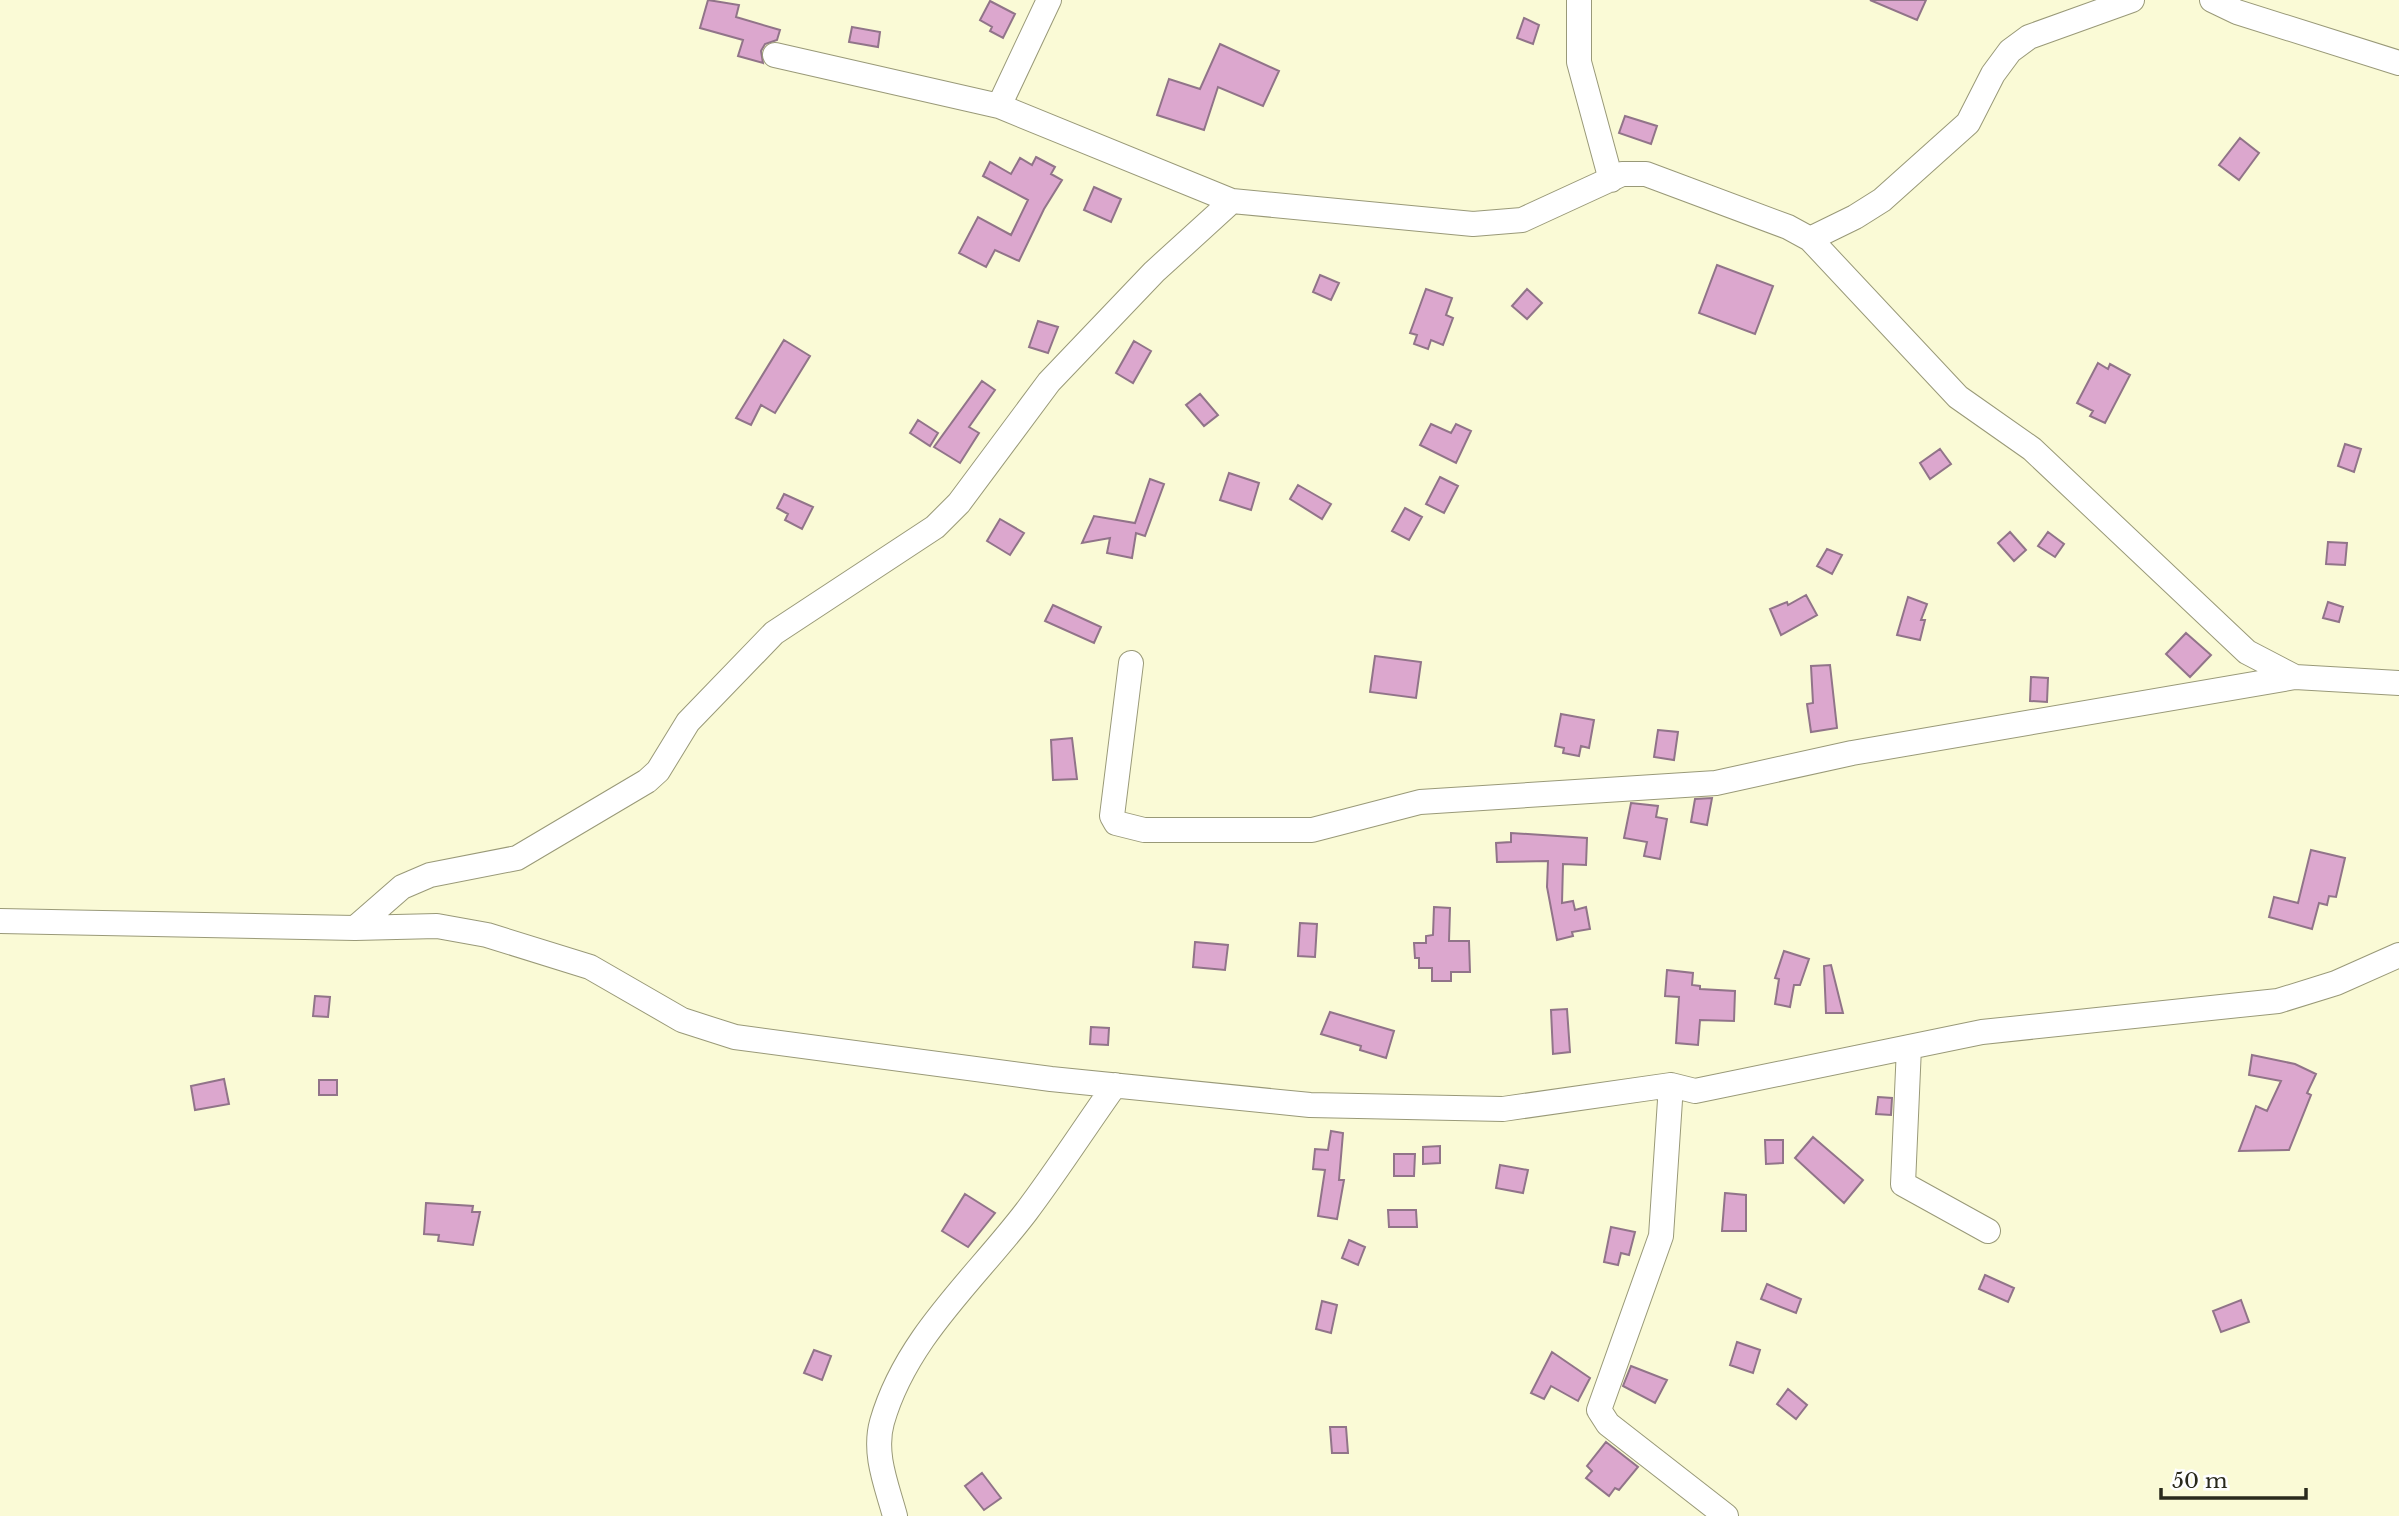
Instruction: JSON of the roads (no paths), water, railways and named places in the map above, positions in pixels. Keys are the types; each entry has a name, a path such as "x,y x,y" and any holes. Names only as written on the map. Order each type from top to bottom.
{"street":[{"path":"999,106 1049,0"},
{"path":"1579,0 1580,62 1611,180"},
{"path":"1810,239 1855,218 1882,201 1968,123 1993,74 2010,51 2029,37 2132,0"},
{"path":"2212,0 2237,12 2399,63"},
{"path":"775,55 999,106 1232,201 1473,224 1521,220 1622,174 1646,174 1788,227 1810,239 1958,397 2032,449 2247,652 2295,677"},
{"path":"355,928 402,887 430,875 525,855 658,772 688,722 774,633 943,519 959,503 1049,382 1154,272 1232,201"},
{"path":"1131,663 1112,816 1116,823 1144,830 1312,830 1420,802 1716,783 1852,753 2295,677 2399,683"},
{"path":"0,921 355,928 437,926 487,934 590,967 682,1020 735,1037 1115,1085 1310,1105 1503,1109 1671,1085 1695,1091 1982,1032 2278,1001 2336,983 2399,955"},
{"path":"1909,1047 1903,1184 1988,1231"},
{"path":"895,1516 879,1460 881,1424 905,1364 938,1317 1025,1212 1115,1085"},
{"path":"1671,1085 1661,1236 1599,1410 1608,1424 1726,1516"}]}
